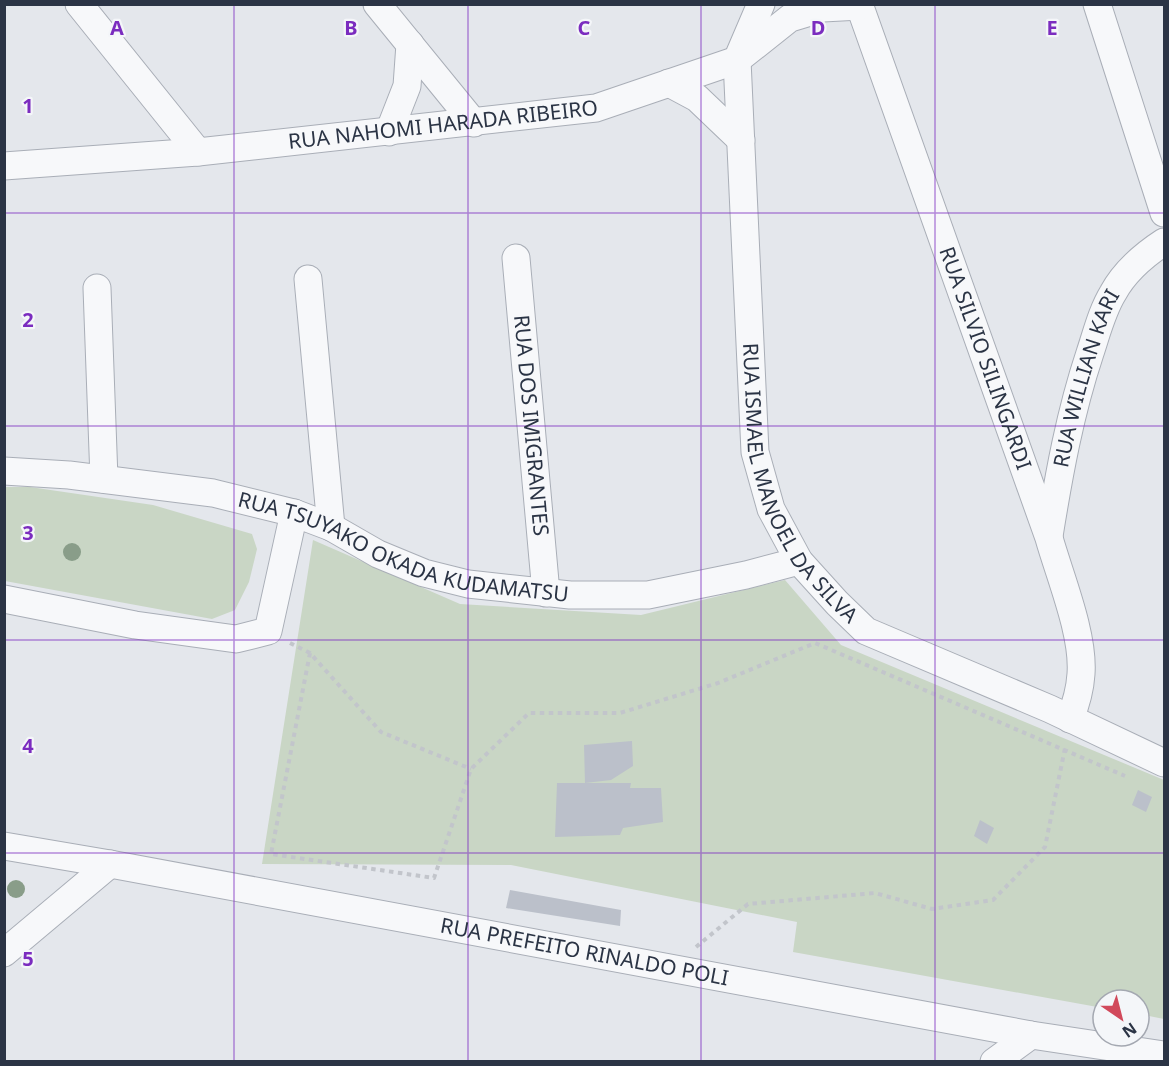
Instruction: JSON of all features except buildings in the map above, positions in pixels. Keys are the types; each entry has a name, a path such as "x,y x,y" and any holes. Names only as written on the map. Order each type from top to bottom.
{"street":[{"path":"79,4 198,152"},
{"path":"377,4 474,123"},
{"name":"RUA ISMAEL MANOEL DA SILVA","path":"761,4 737,60 755,452 771,509 799,561 866,631 1071,719 1164,763"},
{"path":"1097,4 1164,213"},
{"name":"RUA NAHOMI HARADA RIBEIRO","path":"4,166 198,152 596,108 737,60 790,18 823,8 859,5"},
{"name":"RUA SILVIO SILINGARDI","path":"859,5 1049,538 1079,645 1082,672 1071,719"},
{"path":"389,132 407,86 410,44"},
{"path":"669,83 697,99 741,140"},
{"name":"RUA WILLIAN KARI","path":"1049,538 1061,462 1081,379 1102,316 1113,292 1128,271 1164,242"},
{"name":"RUA DOS IMIGRANTES","path":"516,258 546,593"},
{"path":"308,279 331,527"},
{"path":"97,288 105,479"},
{"name":"RUA TSUYAKO OKADA KUDAMATSU","path":"4,471 69,475 213,493 294,513 331,527 378,554 423,573 468,584 546,593 648,595 746,575 799,561"},
{"path":"4,599 135,625 236,639 268,631 294,513"},
{"name":"RUA PREFEITO RINALDO POLI","path":"4,846 1031,1035 1164,1055"},
{"path":"4,953 110,864"},
{"path":"994,1062 1031,1035"}],"path":[{"path":"268,631 310,653 381,732 471,769"},
{"path":"310,653 271,854 434,878 471,769 530,713 620,713 718,683 815,642 1134,780"},
{"path":"670,968 748,904 875,893 932,909 993,900 1045,847 1071,719"}],"green space":[{"path":"5,487 30,487 153,505 252,534 257,549 249,582 235,610 212,619 5,581"},
{"path":"313,540 460,604 641,615 785,580 841,645 1164,780 1164,1019 1151,1016 1151,988 1091,988 1091,1006 793,952 797,922 511,865 262,864"}]}
